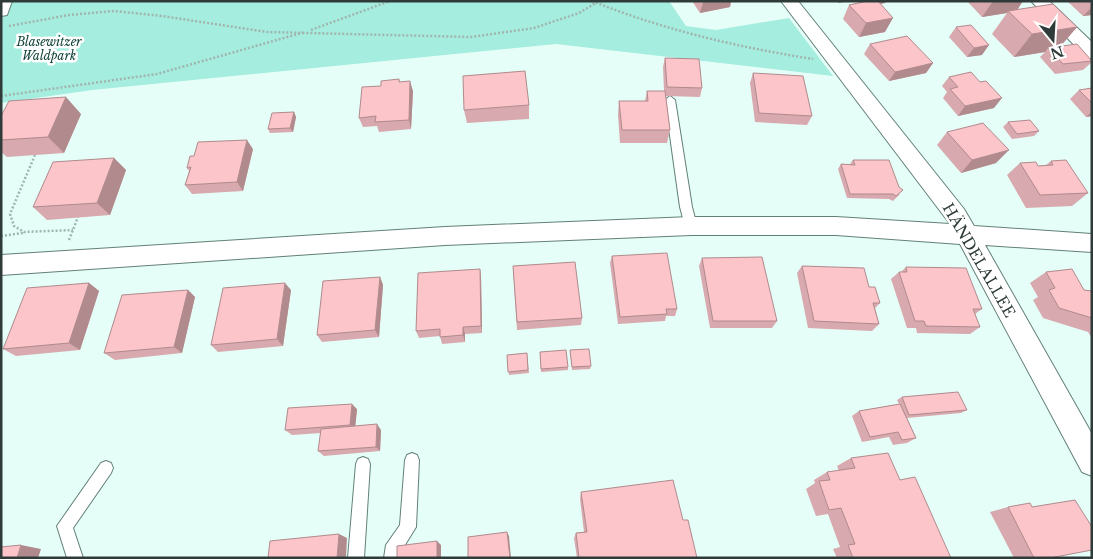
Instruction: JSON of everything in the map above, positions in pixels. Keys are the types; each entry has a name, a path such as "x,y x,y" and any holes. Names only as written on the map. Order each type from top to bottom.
{"street":[{"path":"1,11 4,1"},
{"name":"HÄNDELALLEE","path":"790,1 956,215 1092,462"},
{"path":"1039,1 1092,53"},
{"path":"1,265 445,236 691,226 836,226 1092,243"}],"lane":[{"path":"670,100 686,207 691,226"},
{"path":"392,558 392,551 408,527 412,460"},
{"path":"356,558 362,464"},
{"path":"75,558 65,526 106,468"}],"path":[{"path":"1,96 157,74 309,31 390,1"},
{"path":"592,1 655,25 723,44 821,60 833,58"},
{"path":"1,27 96,11 129,12 263,31 309,31 399,38 480,36 548,25 584,12 598,2"},
{"path":"24,232 14,226 10,214 36,155"},
{"path":"69,240 78,217"},
{"path":"1,236 24,232 73,230"}],"green space":[{"name":"Blasewitzer Waldpark","path":"1,1 669,1 686,26 716,30 789,18 833,76 556,44 92,90 1,103"}],"building":[{"path":"878,1 893,18 866,23 849,5"},
{"path":"1053,4 1077,27 1032,34 1008,11"},
{"path":"971,25 989,45 974,48 956,27"},
{"path":"907,36 933,63 895,72 870,44"},
{"path":"1077,44 1092,61 1063,64 1048,48"},
{"path":"665,58 699,59 702,88 667,87"},
{"path":"525,71 529,105 464,110 463,76"},
{"path":"971,72 980,82 986,81 1002,98 965,106 950,89 958,87 949,77"},
{"path":"753,73 803,76 812,116 759,113"},
{"path":"399,79 399,82 410,81 409,120 375,122 376,116 359,118 362,87 381,86 381,81"},
{"path":"1092,88 1092,103 1079,90"},
{"path":"647,91 665,91 670,130 622,130 619,101 648,101"},
{"path":"66,97 48,137 1,140 1,116 9,101"},
{"path":"294,112 290,128 268,129 272,113"},
{"path":"1030,120 1039,131 1017,134 1008,122"},
{"path":"983,123 1009,150 972,160 947,132"},
{"path":"247,140 237,182 185,185 191,167 187,168 190,156 194,156 198,142"},
{"path":"114,158 97,203 33,207 53,162"},
{"path":"853,160 889,160 899,187 903,190 896,196 893,194 850,194 841,164 855,165"},
{"path":"1066,160 1088,193 1040,195 1020,163 1036,162 1038,166 1053,165 1051,161"},
{"path":"667,253 677,309 666,309 667,314 620,317 612,256"},
{"path":"762,257 777,321 713,321 702,258"},
{"path":"575,262 582,318 517,322 513,266"},
{"path":"802,266 864,268 869,287 875,287 880,303 873,303 879,324 814,321"},
{"path":"906,267 966,268 982,309 973,309 980,327 926,326 924,321 915,321 899,272 907,272"},
{"path":"480,269 481,326 463,327 463,335 440,337 440,329 416,331 418,273"},
{"path":"1072,269 1084,290 1092,291 1092,318 1059,308 1049,290 1055,288 1046,272"},
{"path":"380,277 375,330 317,335 323,281"},
{"path":"89,283 69,343 3,349 27,288"},
{"path":"285,283 277,339 211,345 223,288"},
{"path":"188,290 174,347 104,353 122,295"},
{"path":"589,349 591,366 572,367 570,350"},
{"path":"566,350 568,367 541,369 540,352"},
{"path":"527,353 528,370 508,372 507,355"},
{"path":"958,392 967,410 909,415 902,397"},
{"path":"352,404 350,425 285,430 288,408"},
{"path":"900,404 916,438 902,440 898,432 870,437 859,411"},
{"path":"377,424 376,447 318,451 321,429"},
{"path":"888,453 900,480 915,477 951,558 853,558 848,545 855,544 841,508 829,510 819,481 830,480 827,472 855,468 851,458"},
{"path":"673,480 683,520 688,520 697,558 579,558 576,533 587,532 581,492"},
{"path":"1075,500 1092,527 1092,550 1050,558 1034,558 1008,507 1030,503 1032,507"},
{"path":"507,532 510,558 468,558 468,537"},
{"path":"339,534 337,558 268,558 270,541"},
{"path":"437,541 437,558 397,558 397,546"},
{"path":"21,545 17,558 1,558 1,547"}]}
